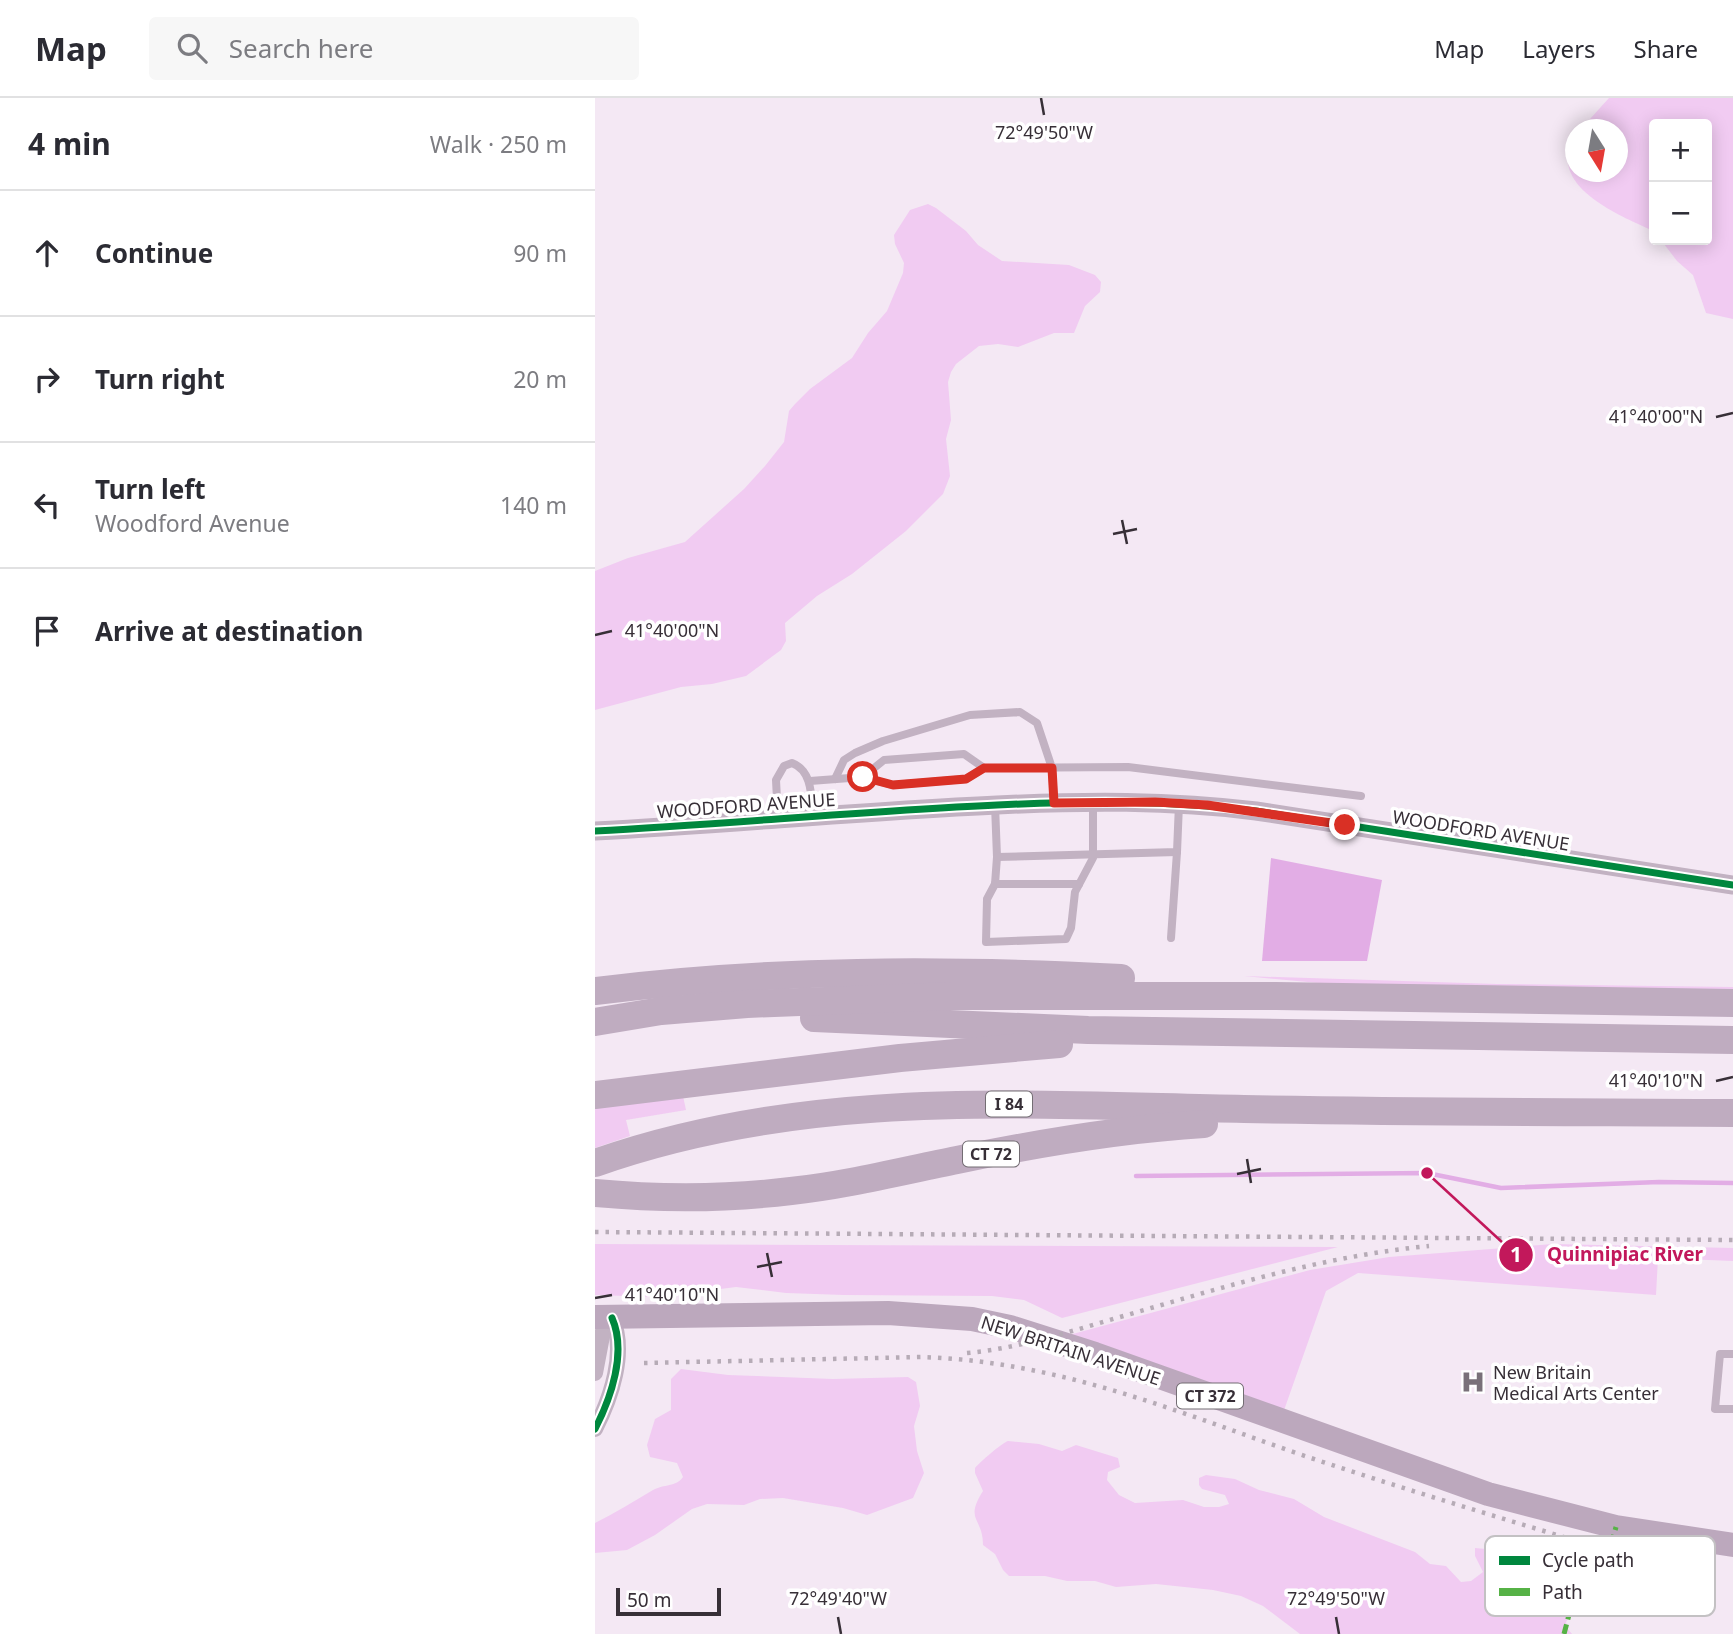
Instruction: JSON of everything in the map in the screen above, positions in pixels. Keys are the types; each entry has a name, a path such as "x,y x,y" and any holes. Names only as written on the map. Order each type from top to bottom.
{"highway":[{"path":"595,991 770,976 919,971 1051,974 1172,981 1329,997"},
{"path":"595,1022 701,1007 890,998 1035,995 1733,1003"},
{"path":"595,1028 683,1021 821,1018 1075,1029 1733,1040"},
{"path":"595,1095 975,1050 1079,1043 1281,1039 1335,1033"},
{"name":"I 84","path":"595,1163 714,1131 803,1115 918,1105 1052,1104 1388,1111 1733,1113"},
{"name":"CT 72","path":"595,1193 698,1197 790,1191 857,1181 1034,1145 1122,1132 1200,1124 1341,1117 1388,1111"}],"main road":[{"name":"NEW BRITAIN AVENUE","path":"603,1318 888,1313 972,1319 1010,1327 1095,1354 1488,1494 1616,1527 1674,1536"},
{"name":"NEW BRITAIN AVENUE","path":"1715,1542 1733,1545"}],"street":[{"name":"WOODFORD AVENUE","path":"595,831 995,805 1093,801 1179,803 1256,811 1733,886"},
{"path":"595,1373 603,1318"},
{"path":"595,1429 610,1394 618,1346 617,1332 603,1318"}],"lane":[{"path":"835,779 844,760 883,741 970,715 1020,712 1037,723 1052,768 1054,803"},
{"path":"863,777 884,760 964,754 984,768"},
{"path":"778,819 776,780 784,766 792,763 799,766 810,782 813,816"},
{"path":"810,782 863,777 893,785 966,779 984,768 1128,767 1361,796"},
{"path":"995,805 997,857 995,884 987,898 986,942 1066,939 1071,928 1075,892 1093,858 1093,801"},
{"path":"1171,938 1179,803"},
{"path":"997,857 1177,852"},
{"path":"995,884 1080,884"},
{"path":"1733,1354 1720,1354 1715,1409 1733,1409"}],"shaded area":[{"path":"1609,98 1733,98 1733,319 1706,313 1693,275 1665,245 1712,245 1712,119 1649,119 1649,229 1607,208 1591,197 1577,182 1628,182 1628,119 1590,119"},
{"path":"928,204 1002,261 1069,265 1095,275 1101,282 1100,292 1085,306 1074,333 1054,333 1018,347 998,344 979,346 956,364 948,382 951,420 946,439 950,476 943,494 906,531 852,574 817,596 785,623 786,641 781,650 746,676 712,684 681,687 595,710 595,571 628,558 685,542 744,489 765,466 784,442 789,411 810,389 852,358 887,311 903,273 904,263 894,235 910,210"},
{"path":"1271,858 1382,880 1367,961 1262,961"},
{"path":"1244,976 1497,984 1733,987 1733,994 1372,988"},
{"path":"683,1096 686,1110 626,1120 630,1136 595,1148 595,1108"},
{"path":"595,1244 1338,1247 1062,1318 1024,1300 992,1296 786,1293 736,1287 657,1297 595,1295"},
{"path":"1553,1244 1733,1248 1733,1261 1658,1258 1656,1295 1358,1273 1326,1291 1282,1416 1069,1335 1310,1270 1389,1257"},
{"path":"681,1369 728,1375 833,1379 908,1377 916,1382 920,1406 914,1426 917,1451 924,1473 913,1498 867,1515 843,1508 783,1498 760,1499 744,1505 707,1504 692,1509 655,1535 627,1550 595,1553 595,1523 653,1490 677,1482 683,1477 677,1463 650,1457 647,1445 655,1419 671,1410 671,1379"},
{"path":"1008,1441 1039,1444 1062,1451 1076,1445 1118,1458 1120,1467 1108,1472 1107,1480 1119,1495 1135,1503 1183,1500 1204,1507 1219,1507 1229,1504 1225,1495 1202,1489 1199,1478 1206,1475 1235,1479 1259,1490 1294,1499 1324,1517 1415,1552 1430,1564 1446,1566 1461,1582 1471,1581 1483,1572 1475,1556 1475,1548 1485,1549 1485,1616 1570,1616 1566,1622 1572,1634 1300,1634 1263,1606 1241,1596 1213,1590 1156,1584 1116,1587 1095,1581 1009,1576 995,1554 983,1545 975,1514 983,1491 975,1468"}],"waterway":[{"path":"1136,1176 1427,1173 1501,1188 1659,1182 1733,1183"}],"railway":[{"path":"595,1232 1733,1240"},
{"path":"967,1353 1048,1338 1239,1283 1314,1265 1429,1246"},
{"path":"644,1363 921,1357 1019,1368 1113,1390 1375,1479 1561,1536"}],"marked path":[{"path":"1614,1536 1616,1527"},
{"path":"1564,1634 1569,1616"}],"cycle path":[{"path":"595,831 997,805 1159,803 1256,811 1733,885"},
{"path":"595,1429 607,1403 615,1375 618,1345 612,1318"}],"place":[{"name":"Quinnipiac River","path":"1427,1173"},
{"name":"New Britain Medical Arts Center","path":"1473,1382"}],"route":[{"path":"863,777 893,785 966,779 984,768 1052,768 1054,803 1104,801 1207,805 1345,825"}]}
